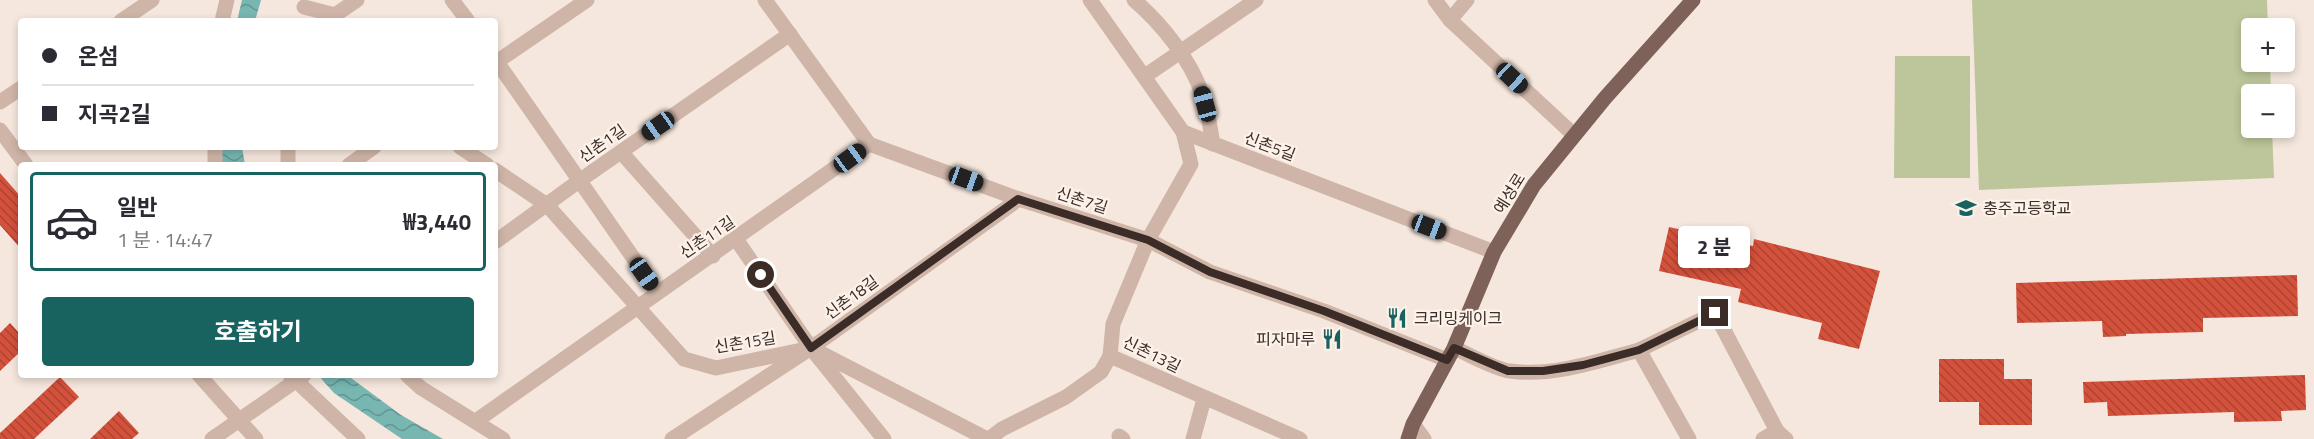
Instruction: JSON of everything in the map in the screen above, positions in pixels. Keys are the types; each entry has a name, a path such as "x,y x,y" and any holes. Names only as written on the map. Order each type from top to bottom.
{"main road":[{"name":"예성로","path":"1408,439 1413,424 1451,354 1494,252 1534,185 1574,135 1693,0"}],"street":[{"path":"125,18 152,0"},
{"path":"223,18 227,0"},
{"path":"303,9 338,18 357,0"},
{"path":"452,0 466,18"},
{"path":"498,60 587,0"},
{"path":"765,0 869,144"},
{"path":"1090,0 1184,132"},
{"path":"1134,0 1153,16 1180,52 1202,91 1213,144"},
{"path":"1145,76 1257,0"},
{"path":"1435,0 1450,20 1574,135"},
{"path":"1450,20 1467,0"},
{"name":"신촌1길","path":"498,240 790,34"},
{"path":"498,64 657,292"},
{"path":"0,102 18,90"},
{"path":"0,130 24,162"},
{"name":"신촌5길","path":"1184,132 1494,252"},
{"name":"신촌13길","path":"1184,132 1191,164 1148,240 1113,324 1110,356 1300,439"},
{"name":"신촌7길","path":"869,144 1018,199 1148,240 1210,272 1451,354 1508,371 1543,371 1583,365 1639,350 1715,313 1781,435"},
{"name":"신촌11길","path":"476,421 869,144"},
{"path":"353,162 370,150"},
{"path":"464,150 482,162"},
{"path":"621,152 713,256"},
{"name":"신촌15길","path":"498,172 547,205 684,359 716,368 811,348"},
{"name":"신촌18길","path":"672,439 811,348 1018,199"},
{"path":"736,239 811,348 884,439"},
{"path":"811,348 988,439 1002,429 1066,397 1101,372 1110,356"},
{"path":"1639,350 1689,439"},
{"path":"202,378 256,439"},
{"path":"212,439 295,378"},
{"path":"297,378 358,439"},
{"path":"410,378 421,388 503,439"},
{"path":"1193,439 1204,399"},
{"path":"1413,424 1424,439"},
{"path":"1763,439 1781,435"}],"green space":[{"path":"1972,0 2267,0 2268,18 2241,18 2241,72 2270,72 2271,84 2241,84 2241,138 2272,138 2274,178 1979,190"},
{"path":"1895,56 1970,56 1970,178 1894,178"}],"water":[{"path":"242,0 261,0 256,18 238,18"},
{"path":"220,150 242,150 244,162 221,162"},
{"path":"321,378 351,378 401,415 443,439 402,439 334,393"}],"building":[{"path":"0,173 18,194 18,246 0,225"},
{"path":"1669,227 1753,246 1754,239 1880,271 1859,349 1818,339 1822,323 1738,302 1741,289 1659,271"},
{"path":"2297,275 2298,316 2203,318 2203,332 2126,334 2126,336 2103,337 2102,321 2017,323 2016,283"},
{"path":"10,323 18,332 18,354 0,371 0,333"},
{"path":"1939,359 2004,359 2004,379 2032,379 2032,425 1979,425 1979,402 1939,402"},
{"path":"2305,375 2306,410 2281,411 2282,421 2234,422 2234,412 2108,416 2107,402 2084,403 2083,382"},
{"path":"59,378 79,397 34,439 0,439 0,433"},
{"path":"119,411 139,433 132,439 90,439"}],"place":[{"name":"충주고등학교","path":"1966,208"},
{"name":"크리밍케이크","path":"1397,318"},
{"name":"피자마루","path":"1332,339"}],"route":[{"path":"761,275 811,348 1018,199 1148,240 1210,272 1324,311 1447,360 1454,348 1508,371 1543,371 1583,365 1639,350 1715,313"}]}
